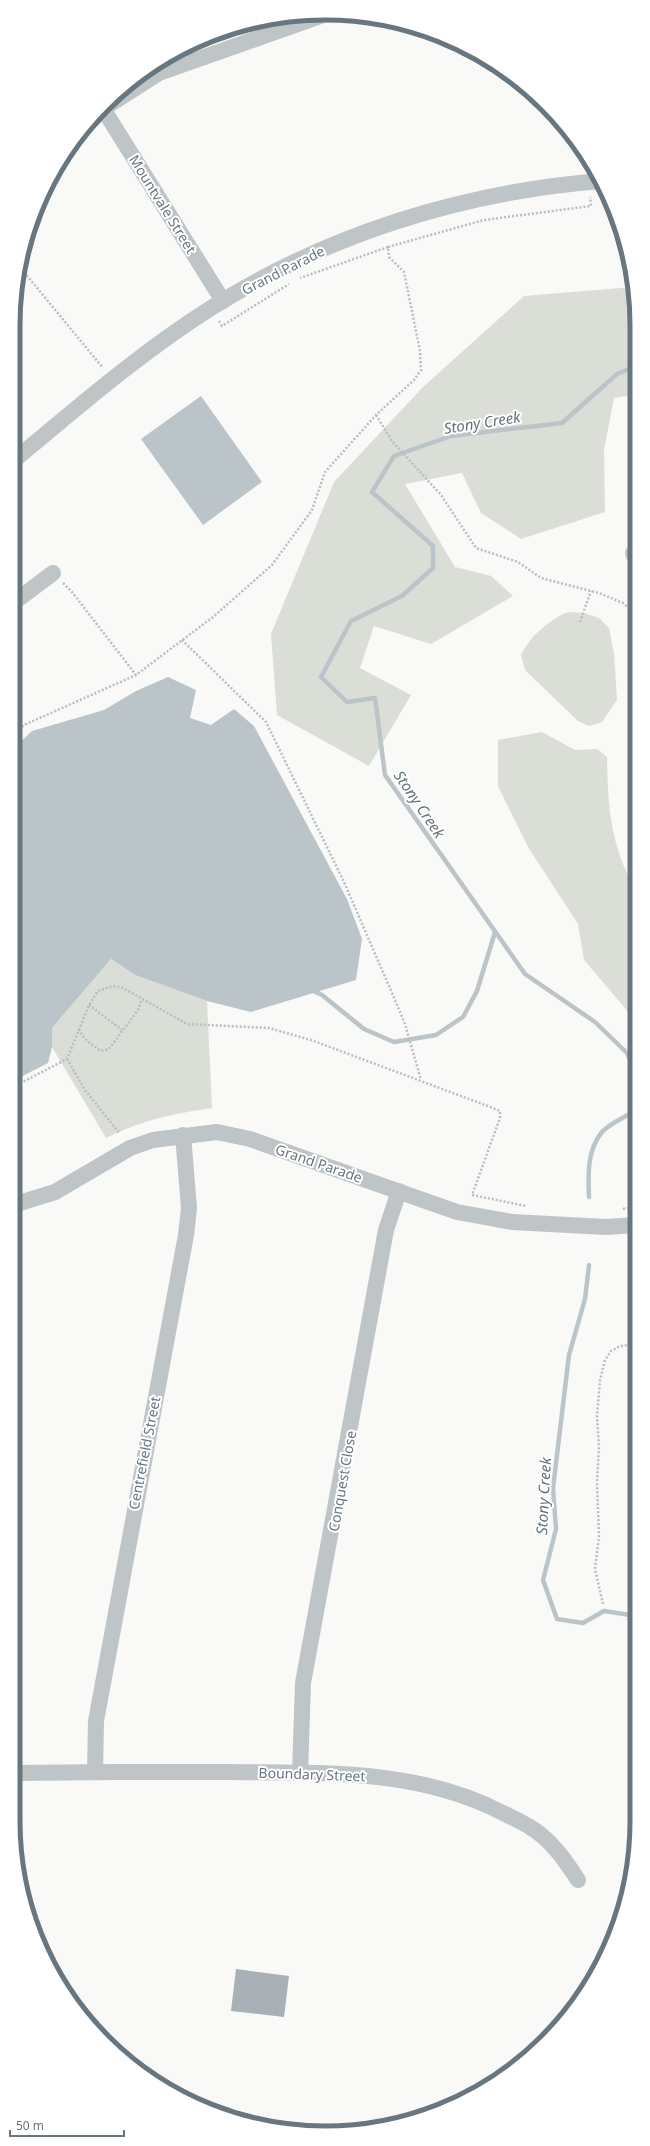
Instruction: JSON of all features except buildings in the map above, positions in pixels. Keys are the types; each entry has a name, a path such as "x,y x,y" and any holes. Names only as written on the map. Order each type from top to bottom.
{"street":[{"path":"123,97 159,73 307,21"},
{"name":"Mountvale Street","path":"103,116 223,301"},
{"name":"Grand Parade","path":"20,455 112,379 158,344 223,301 300,260 386,223 491,197 594,182"},
{"path":"20,598 52,573"},
{"name":"Grand Parade","path":"20,1203 55,1192 130,1148 153,1140 183,1135 217,1132 250,1139 457,1212 512,1222 606,1227 630,1225"},
{"name":"Centrefield Street","path":"95,1771 96,1721 186,1234 189,1208 183,1135"},
{"name":"Conquest Close","path":"300,1773 303,1683 386,1230 399,1191"},
{"name":"Boundary Street","path":"20,1773 95,1771 300,1773 355,1774 387,1778 454,1793 487,1804 539,1833 558,1851 578,1880"}],"path":[{"path":"298,279 388,247 484,220 591,206"},
{"path":"20,729 24,725 136,675 213,617 272,565 312,510 324,472 376,415 414,380 421,370 420,352 404,272 389,257 388,247"},
{"path":"25,273 112,379"},
{"path":"222,326 291,283"},
{"path":"376,415 392,441 408,456 441,495 476,548 518,562 541,578 591,591 623,603 630,609"},
{"path":"52,573 72,592 136,675"},
{"path":"580,622 591,591"},
{"path":"182,640 266,722 344,882 405,1024 421,1080"},
{"path":"20,1082 67,1058 89,1005 98,991 113,986 123,988 187,1024 269,1028 311,1040 421,1080 500,1111 500,1118 472,1195 532,1206"},
{"path":"79,1028 81,1034 101,1051 109,1049 138,1010 142,999"},
{"path":"89,1005 122,1030"},
{"path":"67,1058 85,1090 120,1134"},
{"path":"617,1210 630,1207"},
{"path":"603,1604 595,1569 598,1537 597,1482 599,1447 597,1416 600,1380 605,1360 611,1351 620,1346 630,1345"}],"shaded area":[{"path":"627,288 630,325 630,396 614,398 604,450 605,512 521,539 481,513 462,473 405,484 455,567 491,576 513,596 431,644 374,626 360,668 411,695 369,766 277,715 271,634 334,482 422,388 524,296"},
{"path":"201,396 262,482 203,525 141,439"},
{"path":"568,612 584,613 599,618 609,628 614,654 617,700 602,722 589,726 578,721 525,670 521,655 529,641 541,629 554,619"},
{"path":"168,677 196,690 190,718 211,725 234,709 254,726 347,899 362,939 356,980 251,1012 207,1001 135,975 111,959 52,1028 52,1047 48,1063 20,1077 20,742 32,731 104,710 136,691"},
{"path":"542,732 575,750 597,749 607,757 608,793 612,825 620,856 630,878 630,1014 584,960 578,924 528,847 498,786 498,740"},
{"path":"111,959 135,975 207,1001 212,1108 158,1118 106,1138 52,1047 52,1028"}],"waterway":[{"name":"Stony Creek","path":"630,369 617,374 562,423 451,436 394,456 372,492 433,546 433,568 402,596 351,621 321,677 347,702 375,698 385,775 525,974 595,1022 627,1053 630,1060"},
{"path":"311,990 322,995 364,1029 394,1042 436,1035 463,1017 477,991 495,932"},
{"name":"Stony Creek","path":"589,1197 588,1180 591,1155 597,1139 609,1126 630,1114"},
{"name":"Stony Creek","path":"589,1265 585,1299 569,1355 553,1488 556,1529 543,1580 557,1619 583,1623 604,1611 630,1615"}]}
